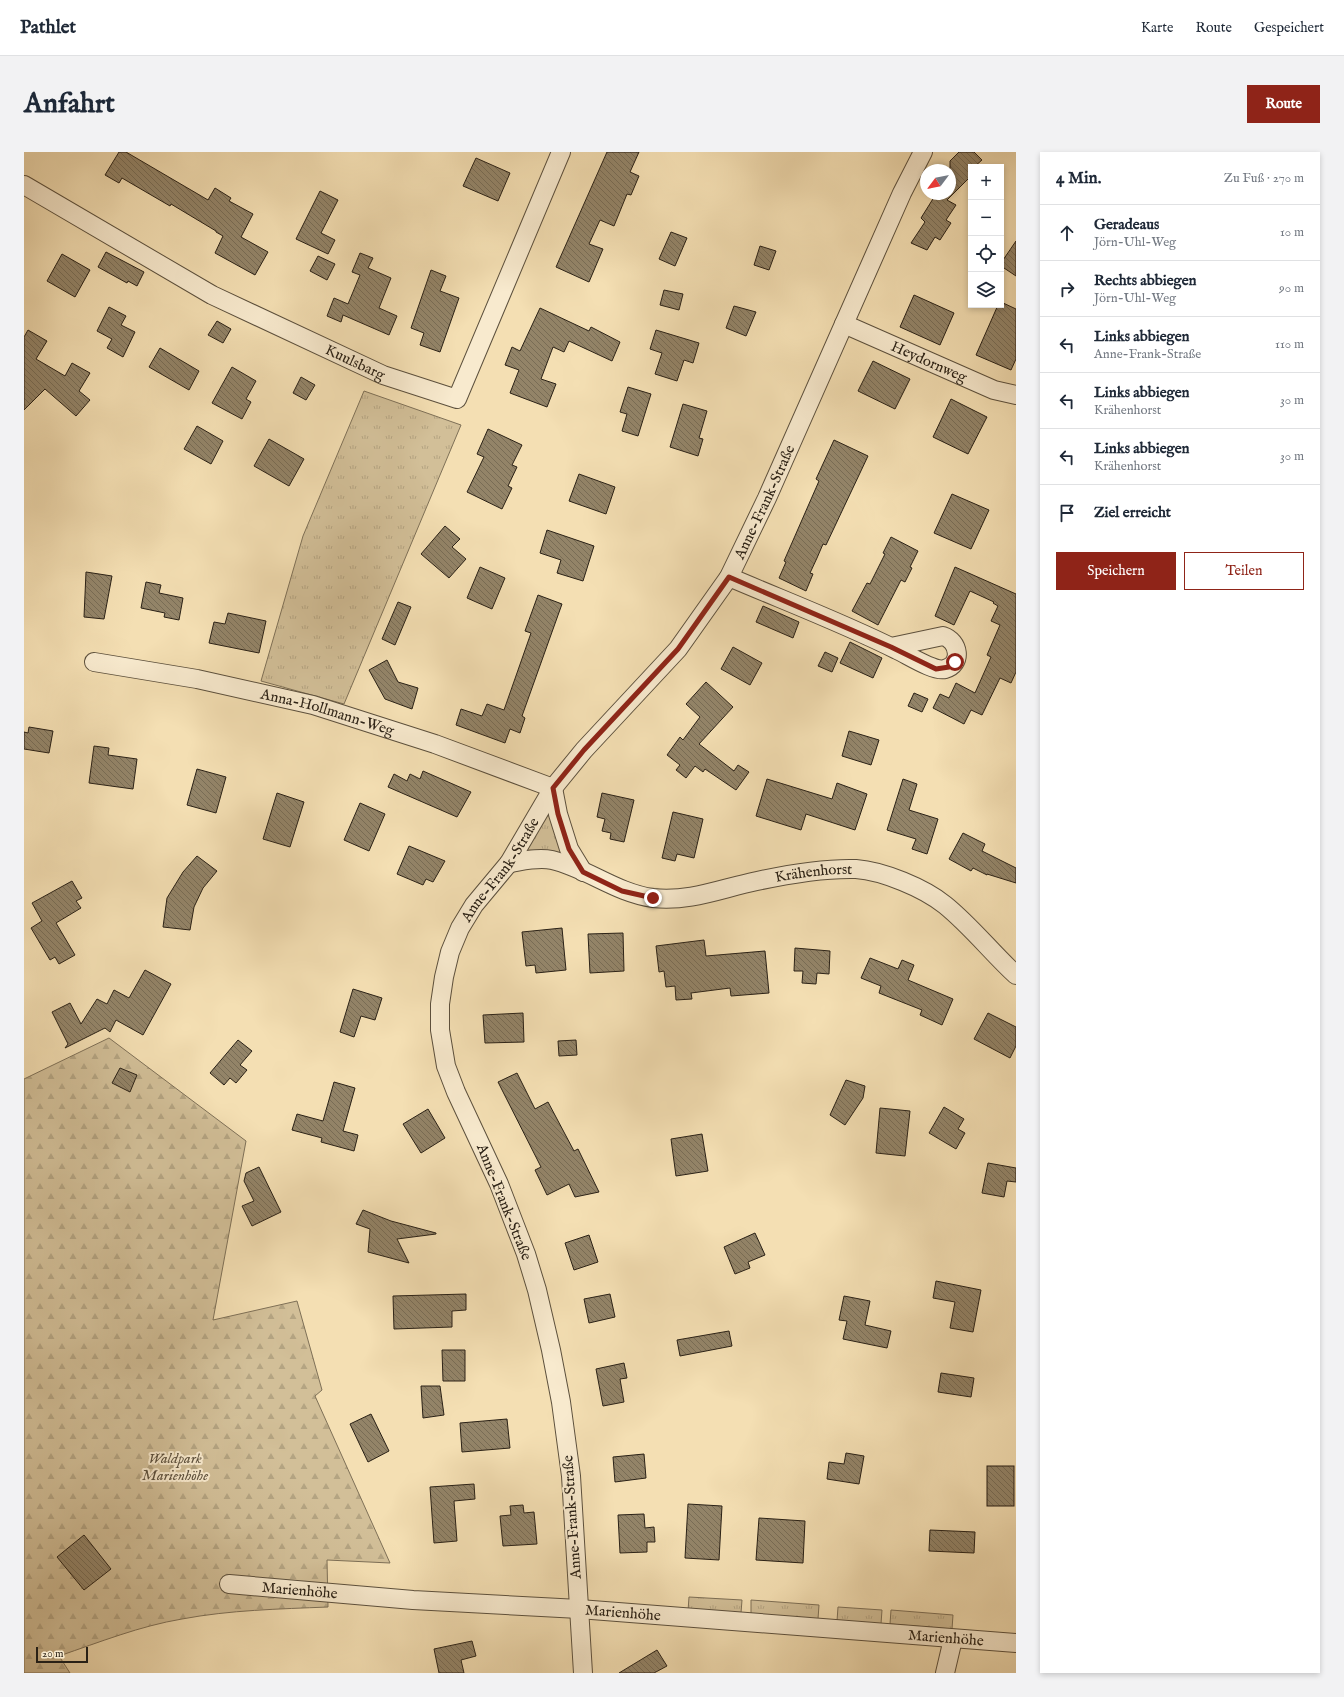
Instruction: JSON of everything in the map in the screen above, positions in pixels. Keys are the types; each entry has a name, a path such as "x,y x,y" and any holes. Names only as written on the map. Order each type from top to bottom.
{"street":[{"name":"Kuulsbarg","path":"24,185 212,295 383,375 457,399 542,202 561,152"},
{"name":"Anne-Frank-Straße","path":"583,1673 571,1476 561,1402 540,1303 526,1254 509,1208 456,1092 443,1054 440,1030 440,1004 450,952 460,928 474,905 509,863 553,788 584,750 678,649 729,577 767,498 902,193 924,152"},
{"name":"Heydornweg","path":"844,324 994,390 1016,395"},
{"path":"729,577 891,647"},
{"name":"Anna-Hollmann-Weg","path":"94,662 197,679 313,706 435,744 553,788"},
{"path":"553,788 558,814 569,849 583,872"},
{"name":"Krähenhorst","path":"509,863 531,859 550,860 583,872 622,891 653,898 683,898 714,893 749,882 810,871 858,869 895,878 922,890 945,904 1016,975"},
{"name":"Marienhöhe","path":"229,1584 413,1600 579,1609 1016,1643"},
{"path":"945,1673 953,1639"}],"green space":[{"path":"364,391 461,425 344,704 261,681 303,536"},
{"path":"548,812 564,853 527,850"},
{"name":"Waldpark Marienhöhe","path":"109,1038 246,1141 213,1320 297,1301 322,1390 315,1396 390,1563 327,1560 328,1607 236,1612 166,1622 120,1635 59,1656 70,1673 24,1673 24,1079"},
{"path":"689,1597 742,1600 741,1613 688,1611"},
{"path":"751,1600 819,1605 818,1619 751,1614"},
{"path":"838,1607 882,1610 881,1624 837,1621"},
{"path":"891,1610 953,1615 952,1629 890,1624"}],"building":[{"path":"119,152 126,152 208,200 215,188 231,198 229,201 253,214 241,237 268,252 255,275 215,253 223,236 216,231 171,204 170,206 122,178 119,183 105,175"},
{"path":"607,152 639,152 630,172 639,176 631,195 627,194 614,226 600,220 589,244 603,249 589,282 556,267"},
{"path":"959,152 974,152 982,160 977,164 968,164 968,179 956,191 956,164 950,164 950,161"},
{"path":"476,158 510,173 498,201 463,186"},
{"path":"320,191 338,200 321,233 335,240 328,254 296,239"},
{"path":"932,200 947,200 956,205 946,220 951,223 940,240 935,237 927,250 911,243 925,222 921,218"},
{"path":"671,232 687,238 675,266 659,259"},
{"path":"1016,241 1016,276 1004,268 1004,259"},
{"path":"760,246 776,251 769,270 754,265"},
{"path":"106,252 144,272 137,286 128,281 127,283 98,267"},
{"path":"360,253 373,258 368,268 391,278 379,308 397,316 389,335 343,315 341,322 327,316 334,298 348,304 360,275 352,272"},
{"path":"62,254 90,270 75,297 47,281"},
{"path":"318,256 335,264 327,280 310,271"},
{"path":"431,270 446,276 440,291 459,298 440,352 420,345 424,333 411,328"},
{"path":"664,290 683,294 679,310 660,305"},
{"path":"914,295 954,313 940,345 900,327"},
{"path":"1004,303 1016,309 1016,359 1011,370 976,355 997,308 1004,308"},
{"path":"734,306 756,312 746,336 726,328"},
{"path":"109,307 126,316 121,325 135,332 123,357 107,348 112,339 97,331"},
{"path":"540,308 589,331 591,327 620,342 612,361 569,341 564,352 553,347 541,379 556,384 547,407 510,393 519,370 505,365 512,347 520,351"},
{"path":"217,321 231,329 223,343 208,335"},
{"path":"28,330 47,341 36,359 65,376 72,363 90,373 79,391 90,400 76,416 45,389 24,410 24,337"},
{"path":"656,330 699,343 693,363 684,360 677,381 655,374 662,353 650,349"},
{"path":"160,348 199,371 189,390 149,367"},
{"path":"873,361 910,379 895,409 858,391"},
{"path":"232,367 256,381 246,399 251,402 242,419 212,403"},
{"path":"301,377 315,385 306,400 293,393"},
{"path":"628,387 651,394 638,436 622,431 627,414 620,412"},
{"path":"951,399 987,417 968,454 933,437"},
{"path":"683,404 707,411 699,438 703,439 698,456 670,447"},
{"path":"197,426 223,441 211,464 184,449"},
{"path":"488,429 522,445 512,465 517,467 508,486 512,488 502,509 467,492 484,457 477,454"},
{"path":"269,439 304,459 289,486 254,466"},
{"path":"834,440 868,456 826,545 823,544 810,573 813,574 806,591 779,578 786,562 784,561 819,481 816,479"},
{"path":"579,474 615,487 606,514 569,501"},
{"path":"952,494 989,510 971,549 934,533"},
{"path":"445,526 460,539 452,547 466,559 449,578 421,554"},
{"path":"547,530 594,546 583,581 557,573 561,560 540,553"},
{"path":"891,537 918,551 905,582 901,580 878,625 852,611 867,583 870,584 885,554 883,553"},
{"path":"480,567 505,578 492,609 467,598"},
{"path":"955,567 1016,594 1016,672 1011,683 1000,678 982,715 971,710 964,724 933,708 940,694 949,698 956,683 975,693 991,657 987,655 1000,625 991,621 998,606 993,603 994,602 970,591 954,625 935,616"},
{"path":"86,572 112,576 104,619 84,617"},
{"path":"146,582 161,585 159,593 183,598 179,620 164,617 165,613 141,608"},
{"path":"538,595 562,604 522,716 525,718 520,733 510,729 505,743 456,725 461,709 482,716 487,704 504,710 531,633 525,631"},
{"path":"398,602 411,607 395,645 382,639"},
{"path":"763,606 799,622 793,638 756,622"},
{"path":"228,613 266,621 259,653 209,643 214,622 225,624"},
{"path":"850,642 882,658 873,678 840,663"},
{"path":"733,647 762,663 750,685 721,669"},
{"path":"825,652 838,658 832,672 818,666"},
{"path":"387,660 398,682 418,688 412,709 385,699 369,670"},
{"path":"706,682 733,707 699,744 734,771 738,765 749,772 736,790 705,769 703,772 695,766 686,778 676,770 680,765 667,755 680,737 683,740 700,717 686,704"},
{"path":"914,693 928,699 922,712 908,706"},
{"path":"29,727 53,731 49,753 24,749 24,732 28,733"},
{"path":"849,731 879,740 871,765 842,756"},
{"path":"94,746 109,748 108,755 137,759 133,789 89,783"},
{"path":"197,769 226,777 216,813 187,805"},
{"path":"423,771 471,792 457,817 388,787 394,774 407,781 410,774 420,779"},
{"path":"767,779 832,799 837,783 867,794 855,830 806,814 801,830 756,816"},
{"path":"903,779 917,784 909,810 938,819 927,854 912,849 916,839 887,830"},
{"path":"277,793 304,802 290,847 263,839"},
{"path":"602,793 634,800 624,842 610,839 611,833 602,831 605,819 597,817"},
{"path":"360,803 385,814 369,851 344,840"},
{"path":"673,812 703,819 694,858 677,854 675,861 662,858"},
{"path":"963,833 985,844 982,851 1016,868 1016,883 987,875 973,868 971,871 949,859"},
{"path":"409,846 445,861 433,882 426,879 423,885 397,874"},
{"path":"197,856 217,871 203,888 194,907 190,930 163,927 167,898 183,872"},
{"path":"72,881 82,898 76,901 81,908 56,923 75,955 59,964 55,957 50,960 31,928 42,921 32,903"},
{"path":"562,928 566,970 536,973 535,965 526,966 522,932"},
{"path":"623,933 624,971 590,973 588,934"},
{"path":"704,940 706,956 765,951 769,993 731,996 730,988 691,993 692,999 676,1000 675,986 666,987 664,971 659,972 656,946"},
{"path":"795,948 830,951 829,974 817,973 816,984 802,983 803,971 794,971"},
{"path":"870,958 898,969 902,960 914,965 908,980 953,999 942,1025 920,1015 922,1010 879,993 881,986 861,978"},
{"path":"145,970 171,984 143,1035 116,1020 110,1032 105,1028 65,1048 68,1044 52,1012 70,1003 81,1024 97,999 107,1004 114,990 129,998"},
{"path":"353,989 382,998 375,1020 361,1016 354,1037 340,1032"},
{"path":"523,1013 524,1042 485,1043 483,1015"},
{"path":"988,1013 1016,1027 1016,1046 1010,1058 974,1039"},
{"path":"238,1040 252,1051 240,1065 247,1070 236,1083 230,1078 224,1085 210,1073"},
{"path":"576,1040 577,1055 559,1056 558,1041"},
{"path":"120,1068 137,1075 130,1092 112,1083"},
{"path":"517,1073 535,1109 548,1102 574,1151 578,1149 599,1192 575,1197 569,1184 547,1195 535,1170 541,1167 498,1082"},
{"path":"846,1080 865,1086 863,1098 845,1125 830,1115"},
{"path":"334,1082 355,1088 343,1131 358,1135 354,1151 321,1142 322,1138 292,1130 297,1114 323,1121"},
{"path":"944,1107 964,1119 958,1129 965,1133 956,1149 929,1133"},
{"path":"880,1108 910,1111 905,1156 876,1153"},
{"path":"428,1109 445,1138 421,1153 403,1124"},
{"path":"702,1134 708,1171 676,1176 671,1139"},
{"path":"988,1163 1016,1168 1016,1182 1007,1181 1004,1197 982,1193"},
{"path":"259,1167 281,1212 252,1226 242,1206 254,1201 244,1181 246,1173"},
{"path":"363,1210 391,1221 436,1234 397,1239 409,1263 368,1252 370,1229 356,1224"},
{"path":"755,1233 765,1255 748,1262 750,1268 735,1274 724,1247"},
{"path":"589,1235 598,1262 574,1270 565,1243"},
{"path":"936,1281 981,1290 973,1332 950,1328 955,1302 933,1298"},
{"path":"466,1294 466,1310 452,1311 452,1327 394,1329 393,1296"},
{"path":"610,1294 615,1317 589,1323 584,1299"},
{"path":"844,1296 870,1301 865,1325 891,1331 887,1348 843,1339 847,1321 839,1320"},
{"path":"729,1331 732,1346 680,1356 677,1340"},
{"path":"442,1350 465,1350 465,1381 443,1381"},
{"path":"624,1363 627,1378 620,1379 624,1402 603,1406 596,1369"},
{"path":"941,1373 974,1378 971,1397 938,1392"},
{"path":"421,1386 440,1386 444,1415 423,1418"},
{"path":"371,1414 389,1451 368,1462 350,1424"},
{"path":"507,1419 510,1448 462,1452 460,1423"},
{"path":"846,1453 864,1456 859,1484 827,1479 829,1462 844,1464"},
{"path":"644,1454 646,1478 615,1482 613,1457"},
{"path":"987,1466 1014,1466 1014,1506 987,1506"},
{"path":"474,1484 475,1499 454,1501 457,1541 434,1543 430,1487"},
{"path":"688,1504 722,1506 719,1560 685,1558"},
{"path":"523,1505 524,1513 534,1512 537,1544 503,1546 500,1516 511,1515 510,1506"},
{"path":"644,1514 645,1528 654,1527 655,1542 647,1542 647,1552 620,1553 618,1515"},
{"path":"759,1518 805,1521 803,1563 756,1560"},
{"path":"930,1530 975,1532 974,1553 929,1551"},
{"path":"84,1535 111,1569 84,1590 57,1557"},
{"path":"472,1641 476,1656 461,1660 464,1673 439,1673 434,1649"},
{"path":"657,1650 667,1666 654,1673 619,1673"}],"route":[{"path":"653,898 622,891 583,872 569,849 558,814 553,788 584,750 678,649 729,577 891,647 936,669 945,669 955,662"}]}
